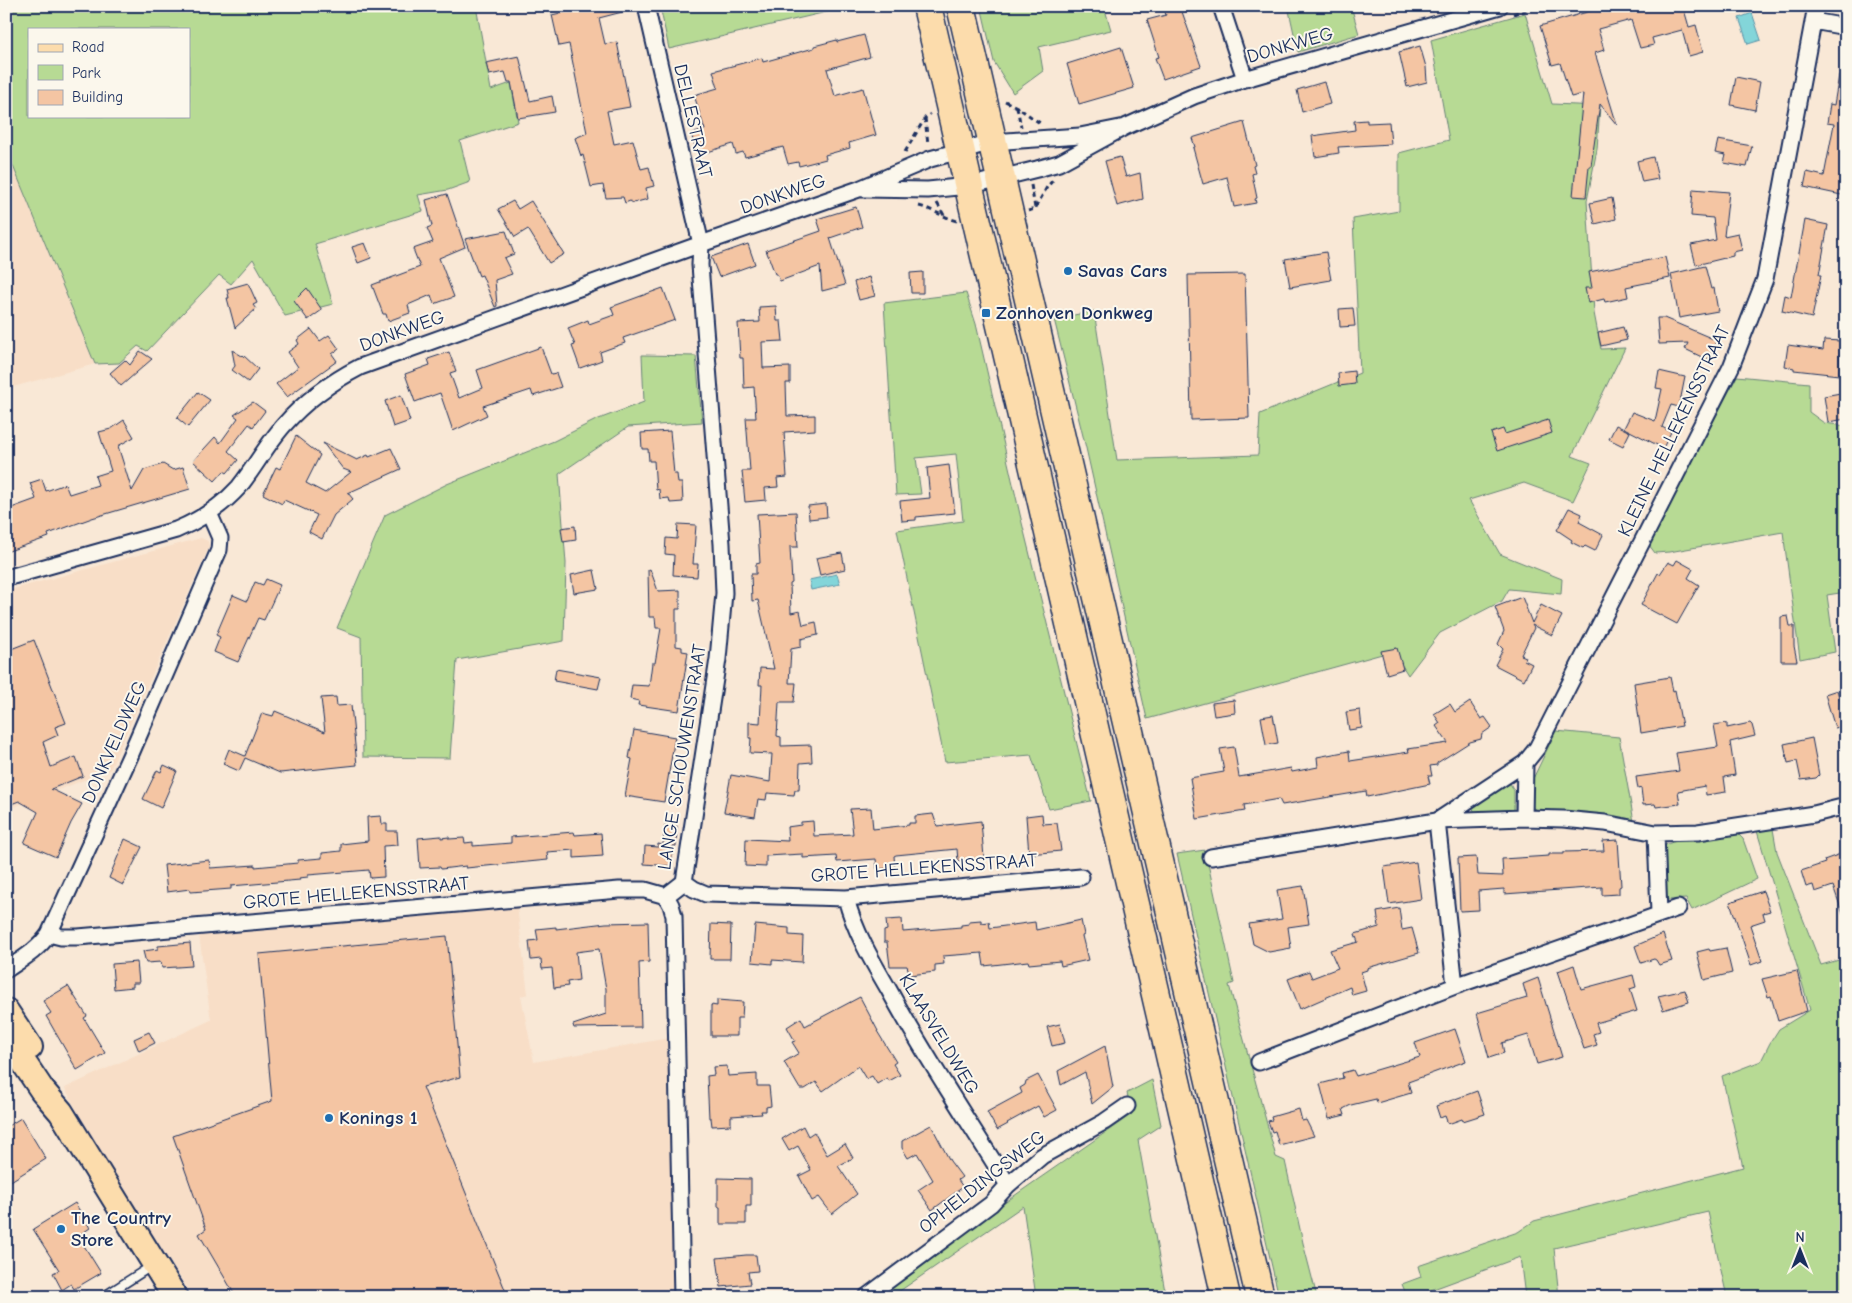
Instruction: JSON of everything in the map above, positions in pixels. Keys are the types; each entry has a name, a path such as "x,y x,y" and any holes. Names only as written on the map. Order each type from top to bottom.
{"highway":[{"path":"927,6 1226,1297"},
{"path":"961,6 1260,1297"}],"main road":[{"path":"6,1011 51,1085 61,1112"},
{"path":"6,1036 42,1090 61,1112 175,1297"}],"street":[{"name":"DELLESTRAAT","path":"646,6 701,244"},
{"path":"1221,6 1245,79"},
{"name":"DONKWEG","path":"859,189 928,190 968,186 1002,179 1059,163 1125,127 1194,96 1245,79 1503,11"},
{"path":"1815,14 1846,27"},
{"name":"KLEINE HELLEKENSSTRAAT","path":"1438,821 1525,763 1541,739 1731,367 1765,279 1815,14"},
{"name":"DONKWEG","path":"6,578 176,530 209,513 229,497 240,485 263,452 297,410 340,377 360,367 859,189 923,161 960,149 992,142 1080,136 1125,127"},
{"name":"LANGE SCHOUWENSTRAAT","path":"682,1297 674,916 672,905 666,896 684,882 718,659 724,592 722,544 700,265 701,244"},
{"name":"DONKVELDWEG","path":"6,970 42,944 49,934 130,756 219,550 220,538 209,513"},
{"path":"1524,818 1525,763"},
{"name":"KLEINE HELLEKENSSTRAAT","path":"1211,857 1438,821 1562,818 1656,833 1698,832 1814,814 1846,806"},
{"path":"1438,821 1454,986"},
{"path":"1656,833 1659,914"},
{"name":"GROTE HELLEKENSSTRAAT","path":"684,882 706,894 846,898 1081,877"},
{"name":"GROTE HELLEKENSSTRAAT","path":"49,934 61,937 78,937 619,890 645,890 666,896"},
{"name":"KLAASVELDWEG","path":"846,898 854,923 901,1013 1008,1185"},
{"path":"1259,1062 1454,986 1678,908"},
{"name":"OPHELDINGSWEG","path":"866,1297 992,1204 1008,1185 1042,1156 1104,1122 1128,1106"}],"lane":[{"path":"103,1297 155,1264"}],"path":[{"path":"1503,11 1539,6"},
{"path":"983,102 1002,100 1017,107 1038,122 1045,124"},
{"path":"904,154 925,118 932,112 950,110"},
{"path":"1009,216 1035,209 1047,187 1058,175"},
{"path":"915,206 929,208 946,218 968,225 977,223"}],"shaded area":[{"path":"6,149 95,364 6,389"},
{"path":"201,538 208,541 209,547 110,770 6,810 6,591"},
{"path":"517,907 528,994 521,996 534,1062 669,1038 675,1297 193,1297 93,1143 65,1088 211,1020 199,935"}],"green space":[{"path":"6,6 476,6 491,90 511,83 518,122 460,141 470,182 448,190 418,195 423,211 315,244 333,304 285,316 253,259 231,284 219,275 147,351 138,346 119,363 95,364 6,149"},
{"path":"660,6 852,6 669,49"},
{"path":"981,6 1104,6 1111,30 1039,47 1043,71 1013,93 994,62"},
{"path":"1288,6 1351,6 1359,34 1298,52"},
{"path":"1525,13 1552,104 1600,106 1597,149 1587,201 1594,313 1601,349 1625,348 1572,456 1591,463 1573,501 1524,483 1469,500 1500,554 1562,579 1561,594 1509,589 1502,601 1440,633 1408,675 1393,651 1147,719 1086,448 1054,319 1094,311 1117,460 1258,455 1260,414 1360,373 1353,219 1399,211 1399,153 1449,140 1431,40"},
{"path":"966,293 976,324 1022,523 1091,801 1049,809 1031,755 945,762 897,530 963,521 956,454 916,458 921,494 896,495 884,303"},
{"path":"642,355 696,356 702,422 628,427 559,474 566,563 564,641 457,660 450,758 363,757 361,637 337,628 385,515 447,484 554,441 596,420 644,402"},
{"path":"1737,376 1809,383 1809,412 1824,423 1846,426 1846,592 1827,595 1835,652 1800,659 1783,532 1669,552 1655,553 1649,545"},
{"path":"1556,731 1619,737 1634,822 1533,808 1529,803 1529,787"},
{"path":"1505,782 1510,783 1514,791 1514,809 1475,813 1472,806"},
{"path":"1773,829 1777,852 1821,965 1846,958 1846,1297 1727,1297 1708,1212 1554,1248 1559,1297 1525,1297 1520,1257 1412,1297 1407,1297 1402,1284 1421,1277 1418,1266 1518,1232 1534,1221 1743,1167 1722,1076 1761,1061 1779,1029 1810,1010 1757,831"},
{"path":"1738,834 1743,839 1757,879 1692,910 1686,899 1668,900 1664,895 1663,847 1687,839"},
{"path":"1205,850 1234,983 1229,985 1276,1157 1285,1161 1317,1297 1279,1297 1177,854"},
{"path":"1152,1080 1161,1125 1138,1140 1166,1297 1036,1297 1023,1206 891,1297 879,1297 1014,1196 1132,1114 1127,1093"}],"water":[{"path":"1752,13 1761,40 1748,44 1739,18"},
{"path":"837,574 840,584 811,590 809,580"}],"building":[{"path":"589,6 625,6 626,11 599,18 605,44 617,42 630,107 607,111 614,144 633,140 641,169 649,167 654,186 646,188 648,199 633,203 630,201 625,203 623,197 606,198 603,185 591,187 583,155 581,156 575,138 587,133 569,44 559,46 552,15"},
{"path":"1163,6 1180,6 1201,66 1163,79 1155,58 1159,57 1147,20 1166,15"},
{"path":"1607,6 1683,6 1689,27 1696,25 1703,52 1689,56 1682,30 1652,38 1654,45 1640,48 1631,20 1598,29 1604,50 1595,53 1617,125 1600,104 1591,166 1589,166 1586,197 1573,196 1583,94 1571,97 1560,63 1552,65 1540,26"},
{"path":"864,35 870,57 827,69 835,96 863,88 876,135 849,143 850,148 825,155 826,159 799,166 798,162 788,164 783,147 745,157 743,152 736,154 733,144 698,155 691,134 705,130 694,95 718,88 713,71 762,58 763,62 814,48 814,46"},
{"path":"1420,46 1426,67 1427,82 1407,87 1399,52"},
{"path":"1121,47 1134,88 1079,104 1067,64"},
{"path":"519,56 530,101 552,96 555,112 518,118 511,82 508,82 505,72 489,75 486,63"},
{"path":"1839,75 1846,76 1846,196 1804,187 1807,172 1824,176 1834,124 1827,123 1830,104 1834,105"},
{"path":"1736,77 1760,82 1755,110 1731,105"},
{"path":"1324,82 1330,104 1302,112 1297,90"},
{"path":"1367,120 1367,123 1389,122 1391,144 1338,147 1339,153 1315,157 1312,136 1355,130 1354,121"},
{"path":"1244,122 1255,165 1253,166 1255,173 1252,174 1257,198 1255,199 1256,203 1234,207 1227,177 1203,184 1192,138"},
{"path":"1718,140 1752,146 1747,167 1724,163 1726,155 1715,153"},
{"path":"1120,157 1126,177 1140,173 1143,199 1117,206 1105,161"},
{"path":"1653,157 1658,179 1642,182 1637,161"},
{"path":"1693,189 1729,192 1724,236 1738,233 1742,250 1733,252 1733,256 1696,265 1691,245 1716,240 1713,218 1691,216"},
{"path":"447,194 465,247 439,258 454,297 434,304 431,295 408,305 410,313 388,321 386,314 383,314 372,285 420,267 413,249 433,242 427,228 432,226 426,200"},
{"path":"1612,198 1616,219 1595,224 1590,203"},
{"path":"513,201 518,209 531,201 564,254 549,263 528,229 515,237 498,209"},
{"path":"856,207 862,227 830,238 845,285 822,291 820,266 780,281 777,274 775,274 766,250 821,231 817,219"},
{"path":"1805,220 1828,225 1819,275 1821,275 1812,318 1782,311 1785,295 1791,297"},
{"path":"506,231 514,254 504,258 512,274 495,280 497,306 495,307 482,275 479,276 465,239"},
{"path":"365,243 371,258 358,263 352,247"},
{"path":"748,244 755,264 719,277 711,257"},
{"path":"1326,252 1331,280 1290,287 1285,259"},
{"path":"1665,257 1670,278 1626,287 1628,297 1605,302 1604,299 1588,303 1585,288 1592,288 1589,272"},
{"path":"1705,266 1711,289 1714,288 1718,311 1679,318 1671,274"},
{"path":"923,272 923,293 911,293 910,273"},
{"path":"1245,274 1249,418 1191,420 1188,275"},
{"path":"869,277 875,296 859,300 854,282"},
{"path":"248,283 257,303 253,305 256,309 235,328 227,298 229,298 227,289"},
{"path":"307,288 322,310 308,320 294,301"},
{"path":"663,288 675,320 623,338 625,343 600,352 602,360 580,368 572,346 575,345 568,328 588,320 589,324 614,315 611,307"},
{"path":"776,306 777,321 781,321 783,341 762,342 763,368 790,367 790,383 786,383 787,416 815,415 815,430 784,432 787,477 777,478 778,487 765,488 766,500 745,502 742,471 750,471 746,418 756,418 754,387 744,388 743,358 740,358 738,323 760,322 759,307"},
{"path":"1353,308 1355,326 1340,327 1339,309"},
{"path":"1657,318 1664,318 1718,341 1716,341 1708,360 1685,349 1688,343 1659,344"},
{"path":"1623,327 1627,340 1601,346 1598,333"},
{"path":"311,329 320,341 329,335 339,349 332,354 337,361 287,397 276,384 298,367 288,352 299,344 297,340"},
{"path":"1824,340 1840,341 1839,375 1794,370 1794,368 1785,366 1788,345 1823,350"},
{"path":"541,347 551,374 556,373 561,387 533,396 531,390 483,406 487,415 453,431 440,393 415,402 405,374 430,365 428,359 449,352 456,371 450,373 459,398 483,388 477,370"},
{"path":"232,350 243,355 258,369 248,382 232,370 235,366"},
{"path":"140,351 152,359 121,386 110,373 125,360 130,365"},
{"path":"1354,371 1355,384 1339,386 1338,373"},
{"path":"1659,371 1685,377 1679,407 1671,405 1662,427 1671,432 1663,448 1624,428 1632,412 1655,421 1662,389 1656,388"},
{"path":"198,392 210,400 188,427 177,418"},
{"path":"1846,392 1846,419 1828,422 1824,396"},
{"path":"401,395 410,421 393,427 385,401"},
{"path":"253,402 265,411 253,427 249,424 228,451 238,460 227,473 224,471 215,481 193,461 215,437 220,443 238,418 234,415"},
{"path":"124,420 134,437 118,446 132,491 144,470 163,464 173,470 183,467 190,489 92,518 48,534 49,537 6,552 6,510 36,499 30,483 42,479 46,491 65,484 69,494 98,485 95,476 111,471 99,432 111,429"},
{"path":"1548,420 1552,433 1497,451 1491,433 1503,429 1505,434"},
{"path":"1616,425 1630,432 1623,446 1609,439"},
{"path":"670,431 674,474 677,474 678,483 682,483 683,502 670,503 669,498 660,499 659,489 656,490 654,461 649,461 648,449 642,449 641,433"},
{"path":"296,436 320,455 306,483 325,493 351,472 343,469 323,443 357,460 391,448 401,469 348,493 353,499 334,515 322,539 309,532 317,515 284,500 282,504 263,494 276,467 280,469"},
{"path":"949,465 955,513 916,517 916,520 902,521 900,501 930,498 927,468"},
{"path":"826,504 827,517 809,519 808,506"},
{"path":"1569,508 1582,514 1579,522 1603,535 1595,551 1571,542 1572,540 1557,530"},
{"path":"796,512 798,547 790,547 791,613 800,611 803,625 816,622 818,635 801,639 801,647 791,649 789,683 796,683 794,702 779,702 777,736 781,737 781,746 811,745 812,762 800,763 799,790 795,790 794,795 767,793 766,800 758,799 755,817 724,812 731,775 770,782 772,754 750,753 749,722 760,723 762,685 759,685 760,668 774,669 758,600 752,601 751,574 756,574 756,564 760,563 757,514"},
{"path":"678,524 696,525 693,564 698,564 697,577 673,575 674,555 665,554 666,538 677,539"},
{"path":"575,526 576,540 563,542 561,528"},
{"path":"842,553 845,569 820,575 816,558"},
{"path":"1677,560 1693,569 1688,578 1699,585 1677,624 1641,605 1658,573 1660,574 1668,562 1674,565"},
{"path":"650,569 658,591 680,590 680,609 676,609 676,646 682,647 682,651 688,652 679,711 638,705 639,701 630,699 632,685 649,686 652,663 655,663 661,628 656,628 655,617 649,617 648,570"},
{"path":"594,570 598,589 574,593 571,575"},
{"path":"266,579 280,585 264,620 258,618 238,662 214,652 220,637 216,635 233,595 247,601 255,582 263,585"},
{"path":"1522,597 1532,623 1541,605 1562,616 1552,635 1532,625 1534,628 1521,655 1526,657 1524,660 1532,664 1524,680 1495,665 1503,649 1498,644 1504,631 1495,607"},
{"path":"1788,616 1790,626 1794,626 1794,646 1797,661 1781,661 1781,617"},
{"path":"34,640 66,723 55,727 58,735 43,742 51,767 76,757 83,776 51,789 82,804 71,823 56,857 24,843 38,812 19,801 6,806 6,651"},
{"path":"1397,648 1403,669 1387,674 1381,651"},
{"path":"556,669 601,677 598,689 554,681"},
{"path":"1670,677 1673,691 1675,690 1682,726 1641,733 1634,683"},
{"path":"1837,690 1841,703 1846,702 1846,725 1835,728 1825,694"},
{"path":"336,697 337,706 351,705 357,765 280,773 245,758 239,771 223,764 229,749 245,756 262,713 273,716 275,711 325,732 321,698"},
{"path":"1234,700 1235,713 1214,716 1212,703"},
{"path":"1470,702 1481,719 1485,717 1492,727 1482,734 1481,739 1470,742 1437,763 1437,765 1430,766 1432,776 1428,776 1430,784 1367,797 1366,791 1282,805 1279,799 1244,805 1245,811 1197,819 1190,778 1224,772 1220,749 1234,747 1239,777 1291,768 1292,772 1318,767 1317,757 1349,751 1350,761 1409,752 1408,749 1448,743 1436,726 1440,723 1434,714 1450,704 1455,712"},
{"path":"1360,710 1362,728 1349,730 1346,712"},
{"path":"1273,715 1278,743 1266,745 1261,717"},
{"path":"1727,723 1727,728 1750,723 1755,736 1730,742 1735,775 1724,777 1726,792 1706,795 1705,786 1678,791 1680,804 1656,807 1655,804 1643,805 1641,788 1638,789 1636,777 1679,771 1676,753 1718,747 1714,725"},
{"path":"634,730 675,737 664,802 625,796 632,759 629,758"},
{"path":"1812,738 1819,775 1816,778 1801,780 1797,761 1788,763 1784,744"},
{"path":"164,765 177,771 161,808 143,799 157,770 161,772"},
{"path":"871,808 873,829 909,825 909,823 915,823 915,816 933,814 937,826 981,821 984,858 958,861 957,849 896,855 894,856 895,868 877,869 876,859 837,862 836,856 803,858 803,854 766,856 766,867 745,866 746,839 788,841 787,827 801,825 801,822 813,821 814,836 853,834 850,809"},
{"path":"1042,814 1043,824 1057,823 1061,851 1029,854 1026,816"},
{"path":"381,816 382,824 387,824 387,831 397,831 398,845 383,846 384,877 370,878 369,870 308,875 308,877 299,878 300,880 231,886 231,889 191,892 190,889 167,892 164,865 209,860 210,868 255,865 255,867 298,863 298,860 322,858 322,853 341,851 341,844 368,841 367,817"},
{"path":"665,825 677,826 676,846 673,846 671,866 644,864 645,846 658,847 658,844 663,845"},
{"path":"574,832 575,835 601,833 603,856 574,858 574,850 547,852 548,860 466,868 466,866 441,869 440,867 420,868 418,838 441,836 441,838 449,837 449,839 464,838 465,843 473,842 473,846 511,843 511,837"},
{"path":"125,839 142,847 123,885 109,878"},
{"path":"1618,840 1621,886 1619,887 1619,894 1602,895 1602,887 1504,894 1504,889 1478,891 1479,910 1460,911 1458,858 1476,857 1478,875 1503,876 1502,859 1549,856 1549,854 1564,854 1564,852 1604,851 1603,841"},
{"path":"1846,852 1846,917 1844,917 1833,886 1815,892 1813,885 1806,887 1801,871 1825,863 1824,860"},
{"path":"1416,862 1421,899 1389,904 1384,867"},
{"path":"1303,886 1309,924 1288,927 1291,948 1269,952 1253,944 1249,924 1282,919 1277,890"},
{"path":"1763,891 1770,911 1763,913 1765,920 1750,925 1762,961 1751,965 1730,902"},
{"path":"1399,908 1402,930 1412,928 1419,953 1367,968 1367,970 1361,972 1366,991 1352,995 1350,987 1300,1009 1288,979 1309,971 1312,978 1338,968 1330,950 1358,942 1355,934 1379,927 1377,912"},
{"path":"902,919 903,932 961,927 961,925 969,924 969,921 981,920 981,923 989,922 990,928 1035,922 1036,930 1081,920 1084,935 1082,936 1088,960 1061,966 1060,961 1029,964 1028,961 984,966 982,953 943,956 944,964 935,965 935,972 910,975 907,966 890,966 887,942 884,942 884,931 887,930 886,920"},
{"path":"648,922 649,962 639,963 641,1027 574,1028 573,1025 606,1014 606,989 599,949 576,952 579,980 567,982 568,986 554,988 552,968 542,969 541,959 531,960 529,941 538,940 536,929 556,927 556,929 606,923"},
{"path":"711,924 731,925 730,959 710,959"},
{"path":"755,925 789,928 789,935 803,936 802,962 772,960 772,964 752,962"},
{"path":"1663,934 1672,961 1659,965 1654,959 1641,963 1635,946"},
{"name":"Konings 1","path":"447,936 460,1077 423,1087 508,1297 236,1297 199,1234 206,1229 173,1136 272,1101 259,954"},
{"path":"190,943 192,966 162,968 161,962 146,963 143,951 158,949 158,946"},
{"path":"1726,948 1732,973 1704,980 1697,952"},
{"path":"137,962 139,983 133,983 133,987 114,989 112,964"},
{"path":"1574,965 1581,989 1633,975 1636,987 1630,989 1637,1011 1596,1023 1599,1032 1593,1034 1597,1045 1584,1049 1558,971"},
{"path":"1797,971 1807,1011 1778,1021 1771,996 1768,997 1762,979"},
{"path":"1538,978 1562,1057 1537,1064 1528,1035 1502,1043 1504,1053 1489,1058 1477,1013 1527,998 1523,984"},
{"path":"68,986 87,1016 84,1018 105,1053 77,1070 46,1016 51,1013 43,1001"},
{"path":"1685,990 1689,1002 1663,1010 1658,996"},
{"path":"860,997 877,1031 896,1062 893,1064 900,1075 889,1081 887,1078 877,1084 872,1076 866,1079 858,1066 823,1091 816,1082 805,1089 800,1089 784,1062 799,1053 792,1042 795,1041 787,1027 801,1018 805,1026"},
{"path":"717,1000 743,1002 742,1018 737,1018 737,1036 711,1036 711,1005 717,1006"},
{"path":"1060,1024 1065,1043 1052,1046 1047,1027"},
{"path":"1455,1029 1466,1061 1408,1082 1411,1093 1377,1103 1376,1099 1351,1105 1343,1109 1345,1115 1329,1119 1320,1084 1343,1078 1342,1073 1353,1070 1356,1076 1420,1057 1415,1043"},
{"path":"149,1032 155,1043 139,1051 134,1039"},
{"path":"1105,1046 1113,1087 1092,1104 1085,1072 1061,1085 1058,1071"},
{"path":"727,1066 728,1076 757,1074 757,1086 769,1086 771,1106 766,1107 766,1111 761,1111 762,1114 731,1116 731,1125 712,1126 711,1118 709,1118 707,1076 714,1075 713,1067"},
{"path":"1038,1075 1057,1110 1044,1117 1038,1106 997,1130 987,1112 1022,1093 1020,1088 1025,1085 1026,1081"},
{"path":"1477,1091 1485,1114 1448,1124 1445,1116 1440,1118 1436,1106"},
{"path":"1299,1109 1302,1121 1306,1120 1314,1136 1279,1145 1275,1131 1272,1132 1268,1121 1272,1120 1271,1117"},
{"path":"21,1118 46,1159 6,1184 6,1127"},
{"path":"931,1125 950,1161 962,1177 958,1180 963,1187 932,1210 918,1190 933,1180 917,1153 908,1158 902,1148 902,1141"},
{"path":"803,1126 808,1136 814,1132 827,1155 845,1144 853,1158 838,1166 857,1194 832,1214 819,1197 812,1201 799,1176 811,1170 798,1146 789,1151 782,1139"},
{"path":"718,1178 751,1179 751,1206 746,1206 746,1224 720,1224"},
{"path":"75,1203 90,1228 78,1236 101,1273 74,1289 71,1284 62,1290 53,1273 59,1270 33,1229"},
{"path":"756,1255 758,1271 748,1272 750,1284 721,1287 717,1258"}],"place":[{"name":"Savas Cars","path":"1068,271"},
{"name":"Zonhoven Donkweg","path":"986,313"},
{"name":"Konings 1","path":"329,1118"},
{"name":"The Country Store","path":"61,1229"}]}
